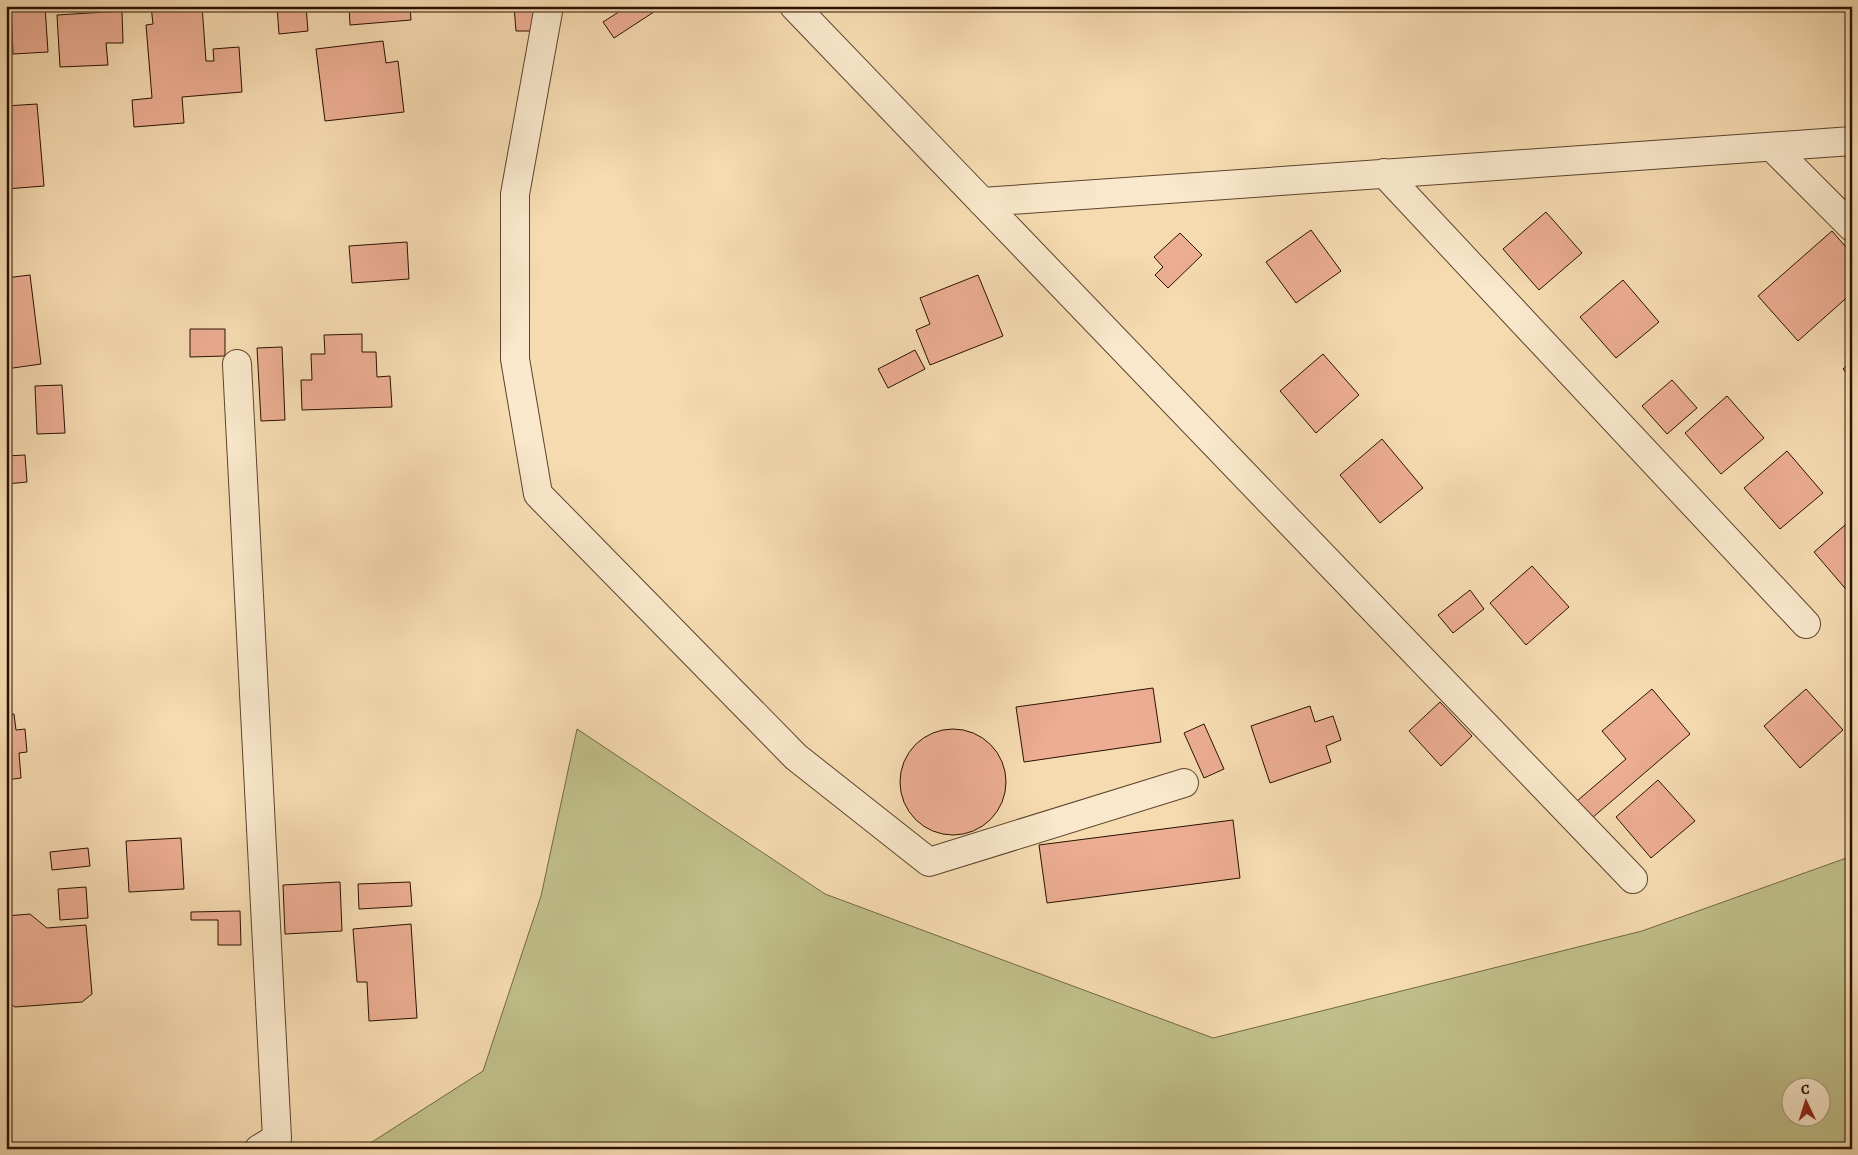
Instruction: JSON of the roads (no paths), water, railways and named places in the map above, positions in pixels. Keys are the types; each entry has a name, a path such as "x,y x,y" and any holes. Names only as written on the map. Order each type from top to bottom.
{"street":[{"path":"550,6 514,194 515,359 538,494 796,757 930,862 1184,783"},
{"path":"794,6 1633,879"},
{"path":"982,202 1852,141"},
{"path":"1773,148 1852,227"},
{"path":"1384,173 1806,624"},
{"path":"237,364 277,1138 259,1149"}]}
